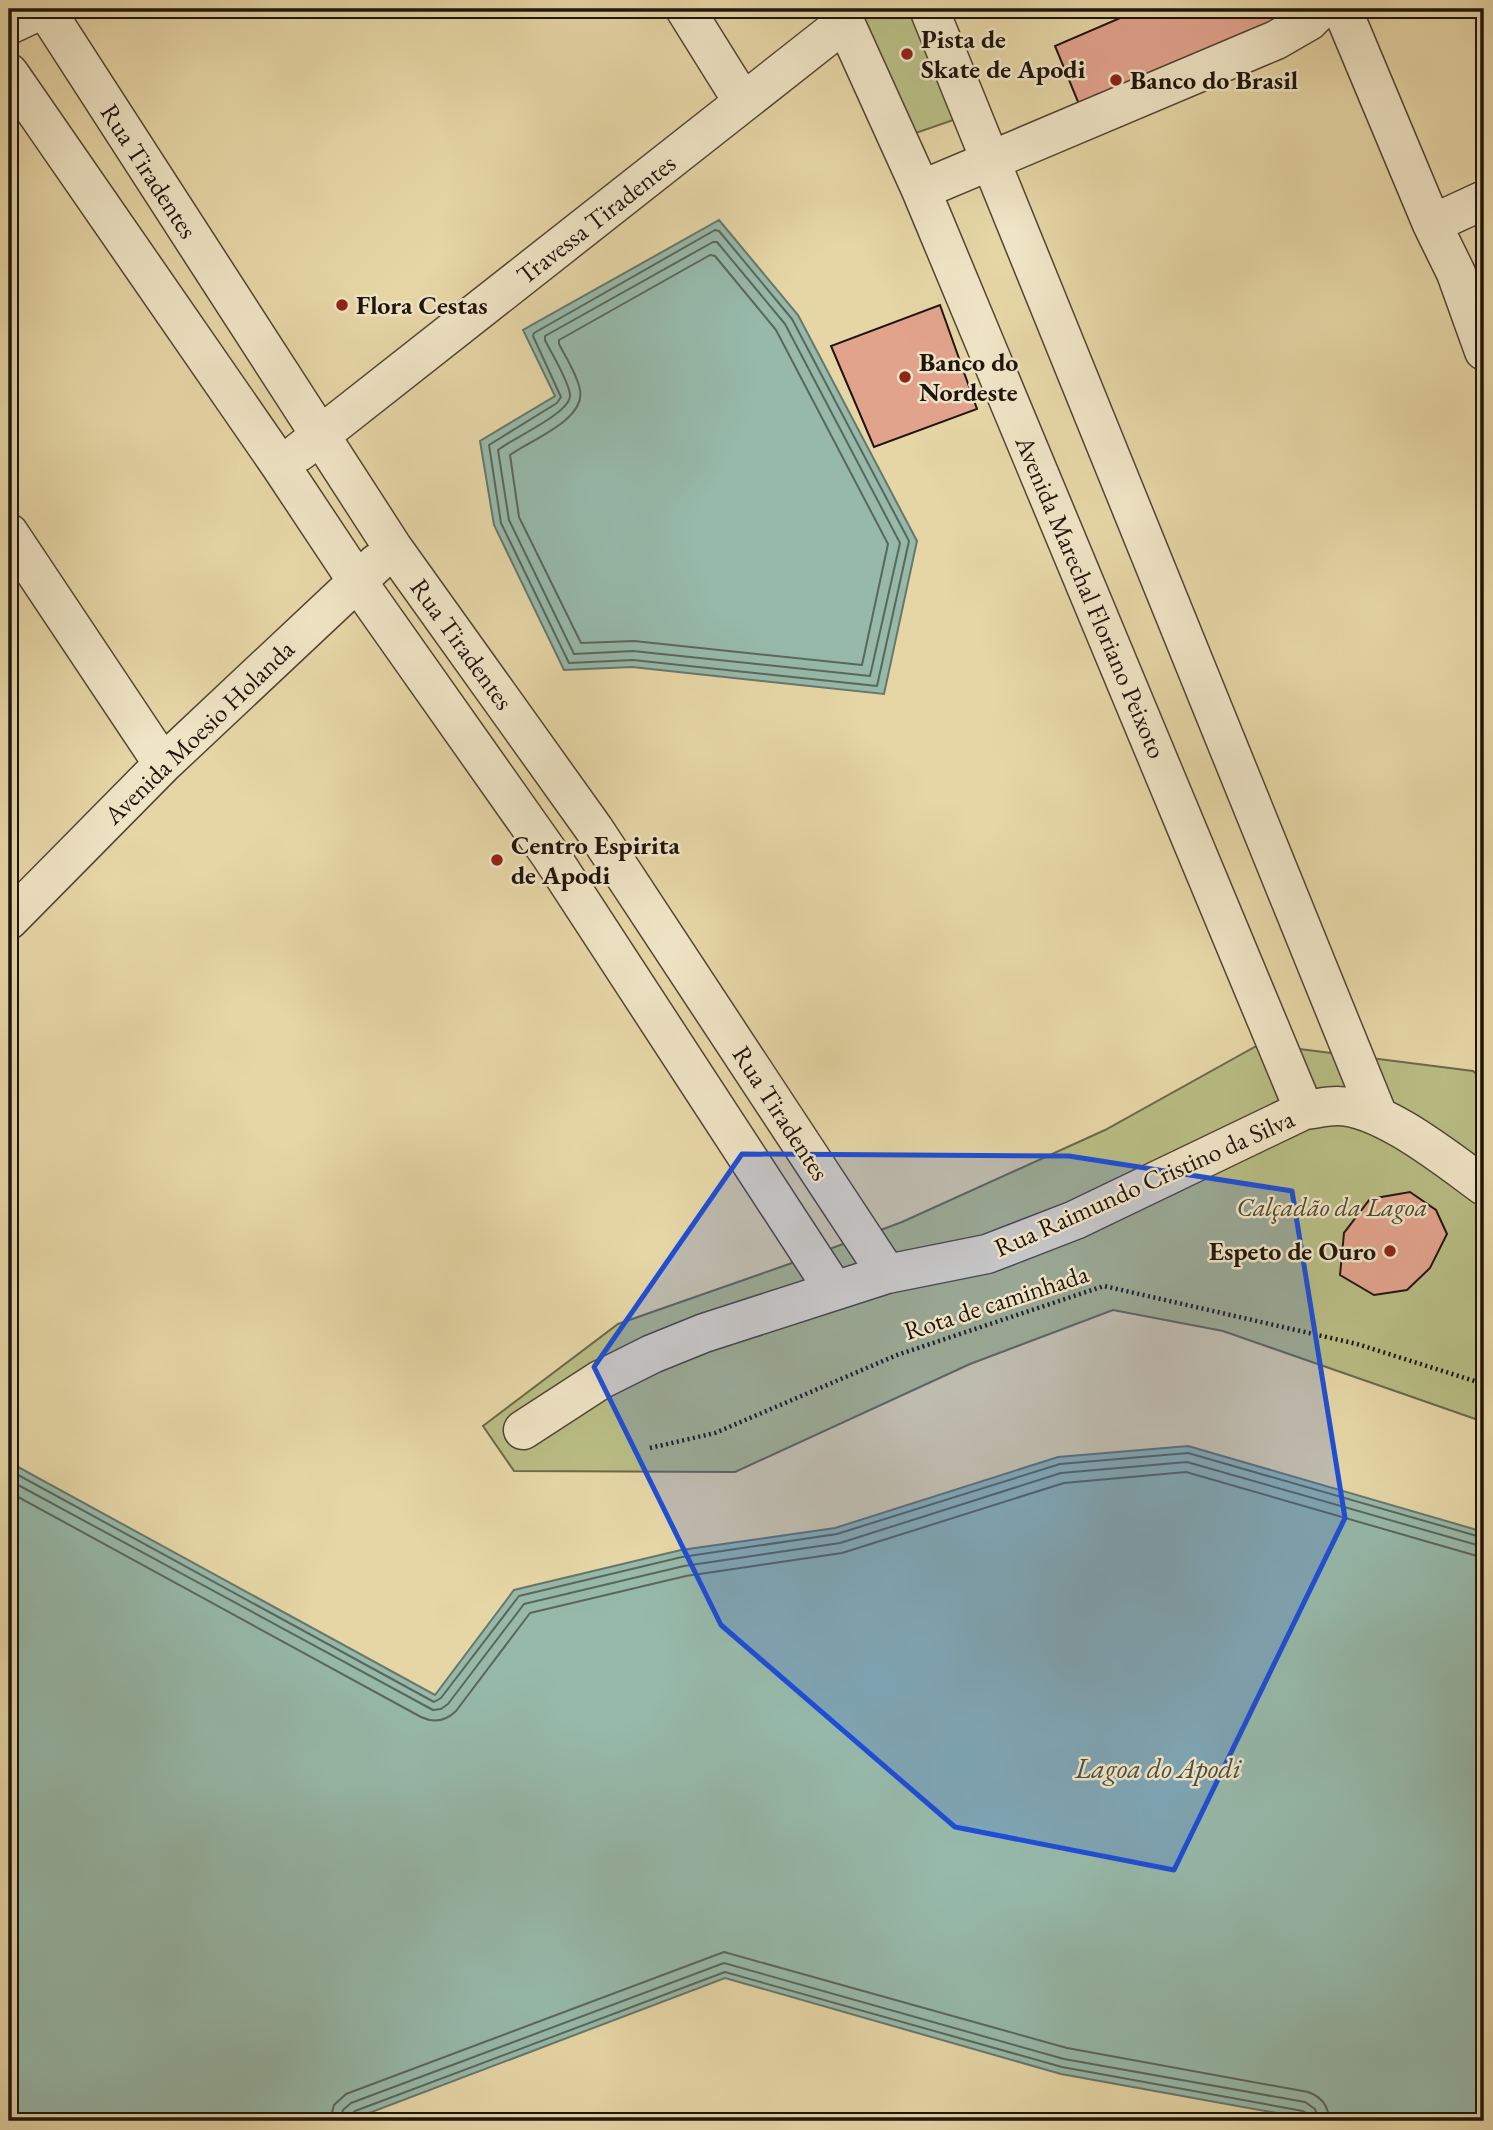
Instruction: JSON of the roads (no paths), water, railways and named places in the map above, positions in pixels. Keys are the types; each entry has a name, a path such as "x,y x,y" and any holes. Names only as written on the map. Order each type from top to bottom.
{"street":[{"path":"9,25 44,9"},
{"name":"Rua Tiradentes","path":"44,9 393,548 594,829 887,1274"},
{"path":"685,9 743,102"},
{"path":"929,9 1378,1116"},
{"path":"921,190 1276,40 1309,21 1321,9"},
{"path":"1342,9 1432,224 1470,269 1484,351"},
{"name":"Travessa Tiradentes","path":"280,465 320,437 743,102 841,16"},
{"name":"Avenida Marechal Floriano Peixoto","path":"841,16 921,190 1304,1110"},
{"name":"Rua Tiradentes","path":"9,73 357,581 551,856 834,1290"},
{"path":"1432,224 1484,200"},
{"path":"9,533 163,764"},
{"name":"Avenida Moesio Holanda","path":"9,920 163,764 393,548"},
{"path":"551,856 594,829"},
{"name":"Rua Raimundo Cristino da Silva","path":"523,1430 600,1380 652,1353 704,1333 887,1274 987,1254 1062,1225 1164,1179 1304,1110 1339,1106 1378,1116 1410,1134 1484,1186"}],"water":[{"path":"719,220 798,315 917,541 884,694 632,667 564,670 494,525 480,441 555,396 523,330"},
{"name":"Lagoa do Apodi","path":"1188,1446 1484,1532 1484,2121 1321,2121 1061,2074 725,1978 348,2121 9,2121 9,1462 435,1695 514,1590 681,1550 835,1528 1058,1457"}],"place":[{"name":"Pista de Skate de Apodi","path":"907,54"},
{"name":"Banco do Brasil","path":"1116,80"},
{"name":"Flora Cestas","path":"342,305"},
{"name":"Banco do Nordeste","path":"905,377"},
{"name":"Centro Espirita de Apodi","path":"497,860"},
{"name":"Espeto de Ouro","path":"1390,1251"}],"park label":[{"name":"Calçadão da Lagoa","path":"1332,1207"}]}
